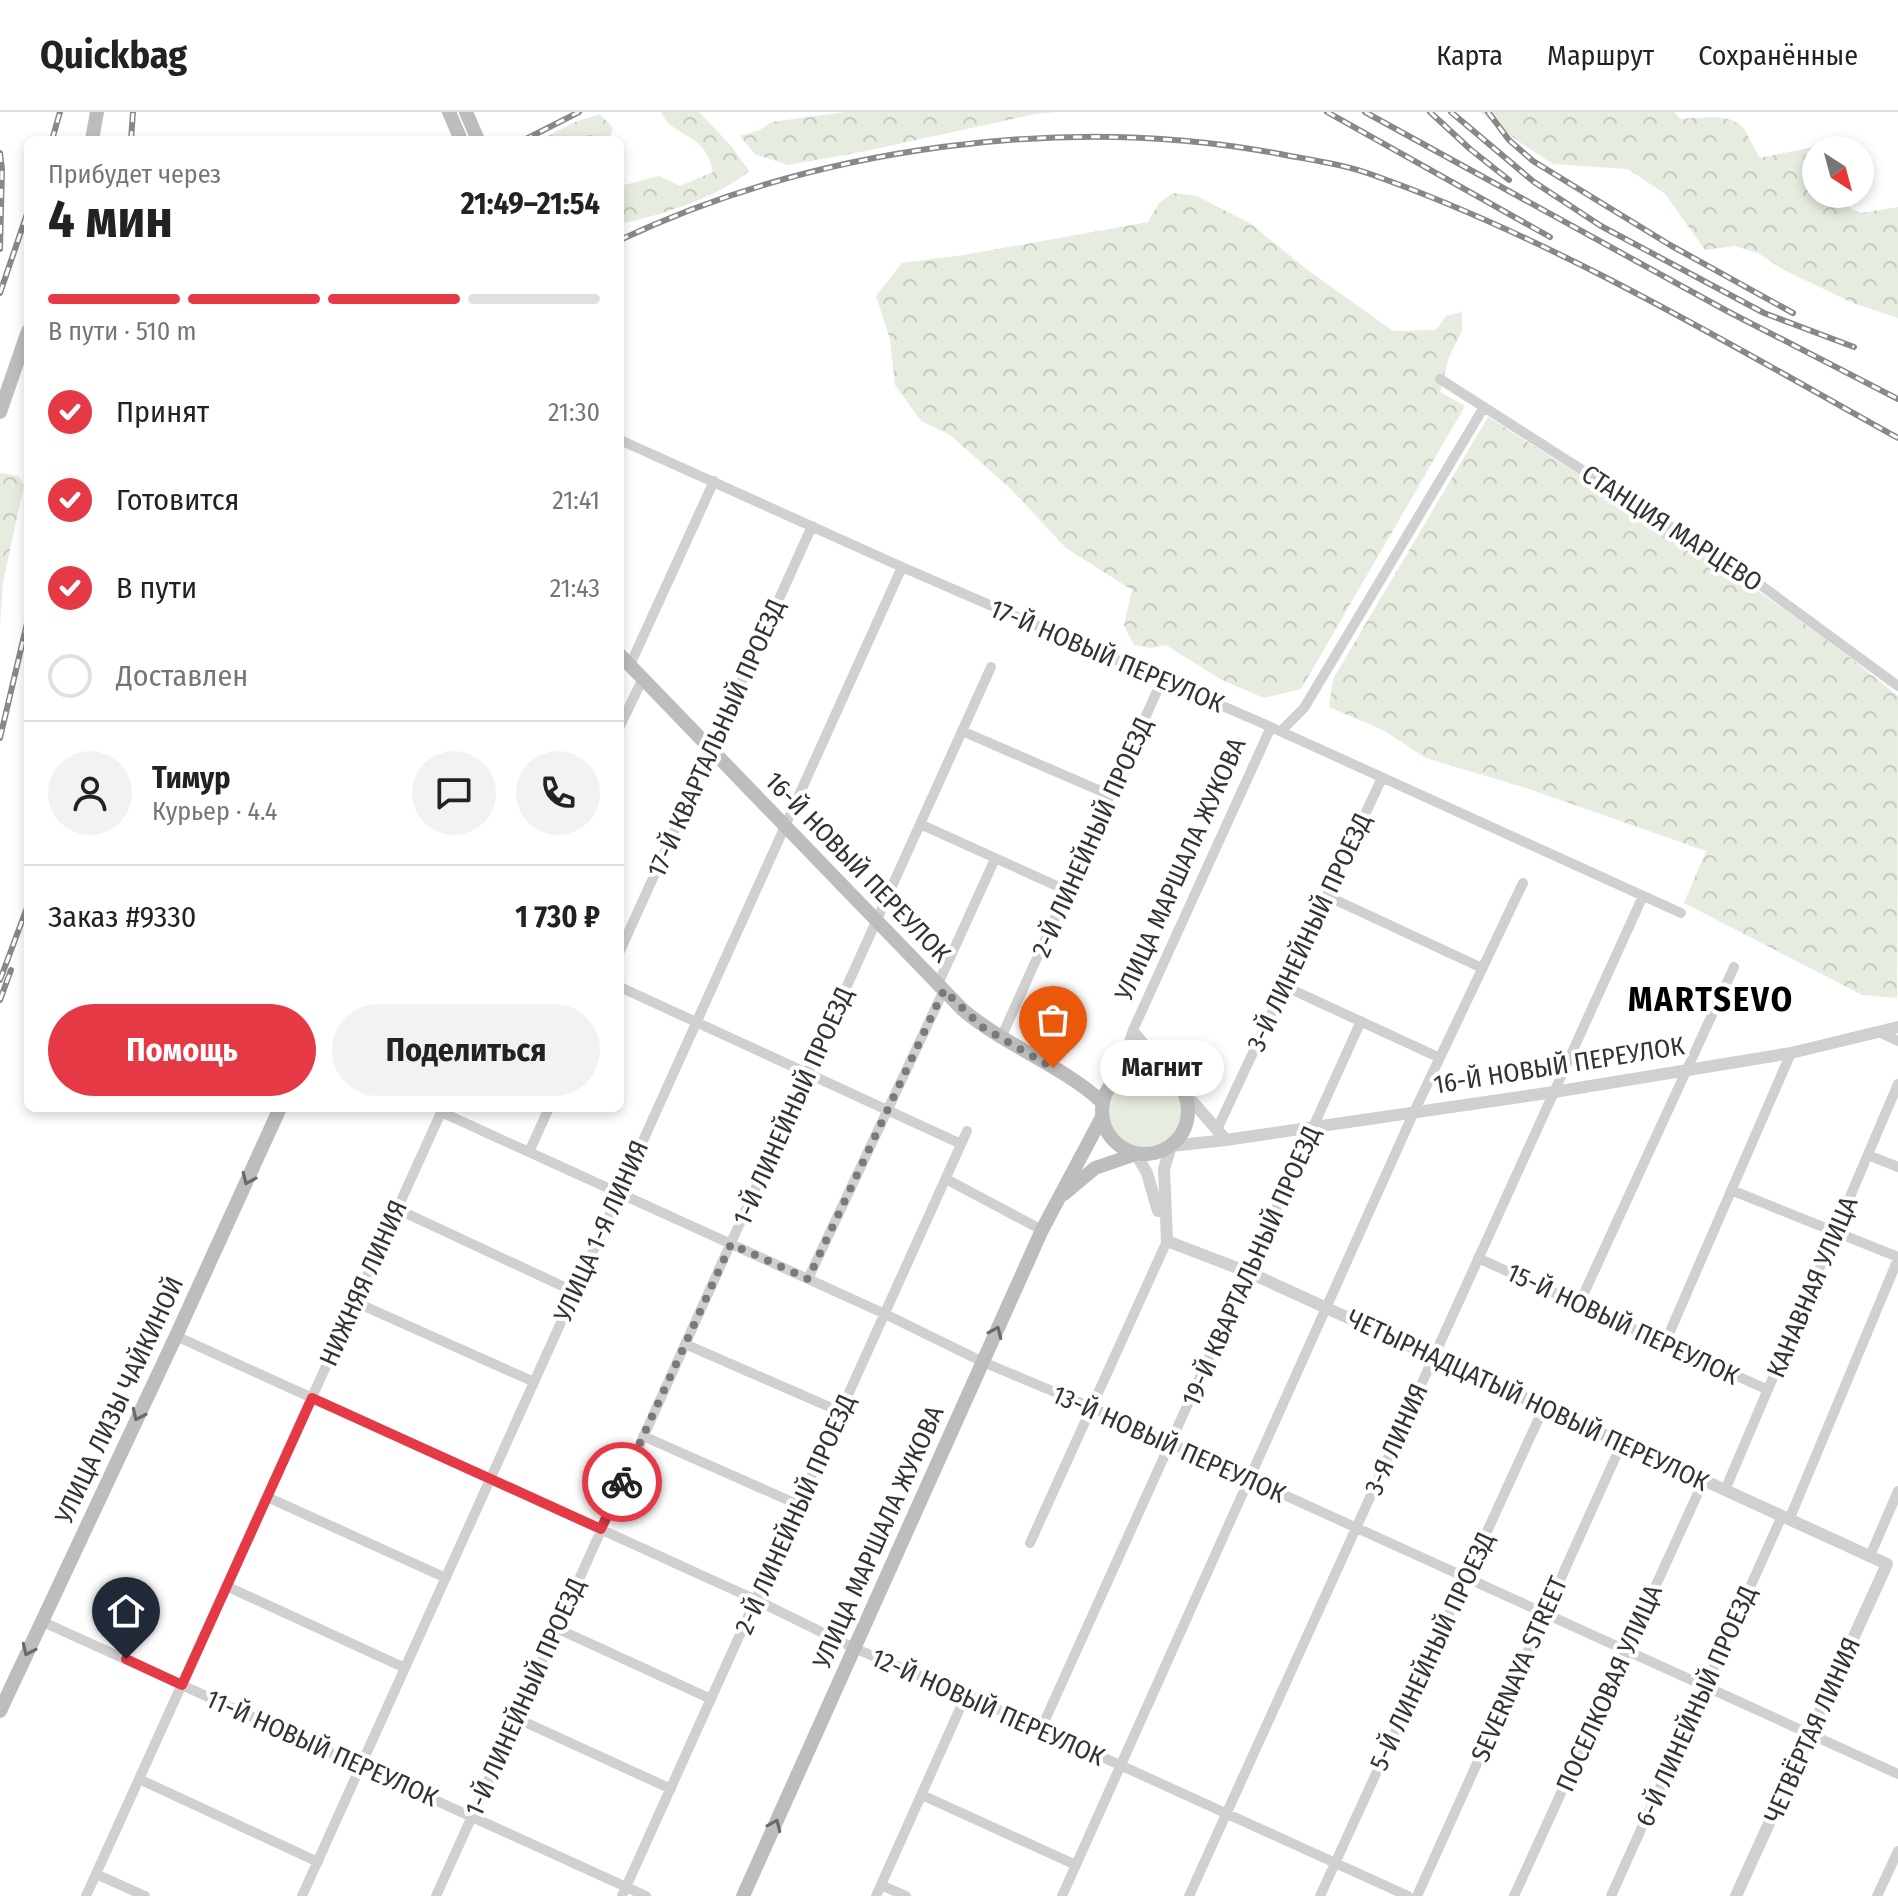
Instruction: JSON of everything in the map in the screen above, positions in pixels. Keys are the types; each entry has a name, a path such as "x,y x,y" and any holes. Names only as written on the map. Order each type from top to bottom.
{"main road":[{"path":"93,136 97,112"},
{"path":"449,112 459,136"},
{"path":"466,112 476,136"},
{"path":"0,412 24,343"},
{"name":"16-Й НОВЫЙ ПЕРЕУЛОК","path":"625,660 876,922 982,1027 1083,1085 1102,1110"},
{"path":"1083,1085 1146,1067 1170,1075 1185,1093 1188,1107 1187,1122 1171,1146 1158,1153 1136,1154 1112,1140 1102,1110 1116,1078"},
{"name":"УЛИЦА МАРШАЛА ЖУКОВА","path":"743,1896 1042,1230 1102,1110"},
{"name":"УЛИЦА ЛИЗЫ ЧАЙКИНОЙ","path":"0,1711 278,1112"},
{"name":"УЛИЦА МАРШАЛА ЖУКОВА","path":"1058,1200 1095,1168 1136,1154"}],"street":[{"name":"СТАНЦИЯ МАРЦЕВО","path":"1440,379 1751,578 1898,686"},
{"name":"УЛИЦА МАРШАЛА ЖУКОВА","path":"1116,1078 1133,1030 1276,729 1304,708 1484,407"},
{"name":"17-Й НОВЫЙ ПЕРЕУЛОК","path":"624,442 902,567 1276,729 1681,913"},
{"path":"625,660 714,481"},
{"name":"17-Й КВАРТАЛЬНЫЙ ПРОЕЗД","path":"624,942 812,526"},
{"name":"УЛИЦА 1-Я ЛИНИЯ","path":"302,1896 902,567"},
{"name":"1-Й ЛИНЕЙНЫЙ ПРОЕЗД","path":"436,1896 991,667"},
{"path":"624,718 643,678"},
{"name":"2-Й ЛИНЕЙНЫЙ ПРОЕЗД","path":"1001,1038 1162,680"},
{"path":"962,731 1110,795"},
{"name":"3-Й ЛИНЕЙНЫЙ ПРОЕЗД","path":"1212,1125 1219,1125 1382,778"},
{"path":"920,824 1068,891"},
{"path":"808,1279 887,1110 995,859"},
{"path":"1062,1896 1414,1112 1523,883"},
{"path":"1327,896 1482,968"},
{"name":"3-Я ЛИНИЯ","path":"1189,1896 1643,896"},
{"path":"1579,1304 1734,967"},
{"path":"1284,986 1440,1058"},
{"path":"624,989 961,1144"},
{"name":"19-Й КВАРТАЛЬНЫЙ ПРОЕЗД","path":"1041,1729 1361,1021"},
{"name":"16-Й НОВЫЙ ПЕРЕУЛОК","path":"1171,1146 1554,1092 1791,1053 1898,1027"},
{"name":"УЛИЦА МАРШАЛА ЖУКОВА","path":"1133,1030 1170,1075"},
{"path":"1881,1033 1898,1041"},
{"path":"1665,1343 1791,1053"},
{"name":"КАНАВНАЯ УЛИЦА","path":"1725,1490 1898,1084"},
{"path":"1185,1093 1226,1140"},
{"name":"НИЖНЯЯ ЛИНИЯ","path":"86,1896 441,1112"},
{"name":"13-Й НОВЫЙ ПЕРЕУЛОК","path":"446,1112 983,1362 1093,1408 1898,1774"},
{"path":"529,1152 547,1112"},
{"name":"2-Й ЛИНЕЙНЫЙ ПРОЕЗД","path":"624,1891 967,1131"},
{"path":"1030,1543 1167,1241 1164,1169 1171,1146"},
{"path":"1136,1154 1147,1173 1167,1241"},
{"path":"1868,1155 1898,1167"},
{"path":"946,1179 1042,1230"},
{"path":"1731,1190 1898,1258"},
{"path":"397,1209 573,1291"},
{"name":"ЧЕТЫРНАДЦАТЫЙ НОВЫЙ ПЕРЕУЛОК","path":"1167,1241 1248,1272 1892,1567"},
{"name":"15-Й НОВЫЙ ПЕРЕУЛОК","path":"1478,1258 1768,1390"},
{"name":"6-Й ЛИНЕЙНЫЙ ПРОЕЗД","path":"1611,1896 1786,1518 1898,1258"},
{"path":"355,1302 534,1382"},
{"name":"12-Й НОВЫЙ ПЕРЕУЛОК","path":"176,1336 756,1600 854,1648 966,1695 1408,1896"},
{"path":"685,1344 841,1412"},
{"name":"5-Й ЛИНЕЙНЫЙ ПРОЕЗД","path":"1320,1896 1544,1407"},
{"path":"643,1436 799,1505"},
{"name":"SEVERNAYA STREET","path":"1417,1896 1622,1443"},
{"name":"ПОСЕЛКОВАЯ УЛИЦА","path":"1514,1896 1704,1480"},
{"path":"1870,1556 1898,1491"},
{"path":"267,1497 446,1578"},
{"name":"ЧЕТВЁРТАЯ ЛИНИЯ","path":"1736,1896 1810,1734 1892,1567"},
{"path":"226,1586 405,1668"},
{"name":"11-Й НОВЫЙ ПЕРЕУЛОК","path":"41,1621 472,1816 624,1891 646,1896"},
{"path":"556,1628 711,1699"},
{"path":"876,1896 966,1695"},
{"path":"516,1718 671,1789"},
{"path":"139,1779 318,1862"},
{"path":"922,1795 1076,1865"},
{"path":"1877,1896 1898,1851"},
{"path":"96,1874 145,1896"},
{"path":"881,1885 906,1896"}],"green space":[{"path":"661,112 699,112 732,147 749,171 722,189 688,204 624,223 624,185 659,176 680,186 713,172 703,149 667,121"},
{"path":"846,112 1055,112 788,165 755,154 740,136 760,130 771,122"},
{"path":"1480,112 1674,112 1681,119 1706,117 1732,120 1744,129 1760,158 1802,149 1802,208 1850,208 1861,213 1898,207 1898,318 1853,303 1784,270 1758,253 1735,246 1705,250 1665,194 1628,169 1553,164"},
{"path":"600,114 613,128 610,136 548,136"},
{"path":"1173,193 1197,196 1251,224 1306,269 1393,331 1436,330 1446,316 1462,312 1462,331 1449,357 1440,392 1465,406 1301,689 1264,698 1222,680 1166,645 1151,648 1134,645 1124,625 1132,590 1066,548 1011,489 950,435 921,421 895,385 890,339 876,296 902,263 1148,222 1159,203"},
{"path":"1488,417 1749,585 1800,620 1898,696 1897,998 1862,995 1684,903 1706,851 1529,789 1426,758 1383,730 1329,707 1333,679"},
{"path":"0,473 18,476 24,485 3,582 0,625"},
{"path":"1145,1074 1166,1080 1176,1090 1182,1111 1176,1132 1166,1142 1145,1148 1124,1142 1114,1132 1108,1111 1114,1090 1124,1080"}],"railway":[{"path":"53,136 60,112"},
{"path":"131,136 133,112"},
{"path":"532,136 579,112"},
{"path":"1327,112 1550,237"},
{"path":"1365,112 1727,311 1898,399"},
{"path":"1430,112 1509,180"},
{"path":"1451,112 1534,182 1601,226 1764,313 1854,347"},
{"path":"1488,112 1509,140 1533,161 1670,245 1793,313"},
{"path":"624,238 696,208 776,182 859,161 944,147 1029,139 1115,137 1199,142 1280,154 1362,171 1442,201 1509,231 1706,330 1898,438"},
{"path":"0,153 0,249"},
{"path":"0,293 24,223"},
{"path":"0,738 24,636"},
{"path":"0,980 24,916"},
{"path":"0,1000 11,970"}],"way so far":[{"path":"622,1482 731,1244 808,1279 944,990 982,1027 1053,1068"}],"place":[{"name":"Магнит","path":"1053,1068"}],"district":[{"name":"MARTSEVO","path":"1711,999"}],"route":[{"path":"126,1659 182,1685 312,1398 601,1529 622,1482"}]}
